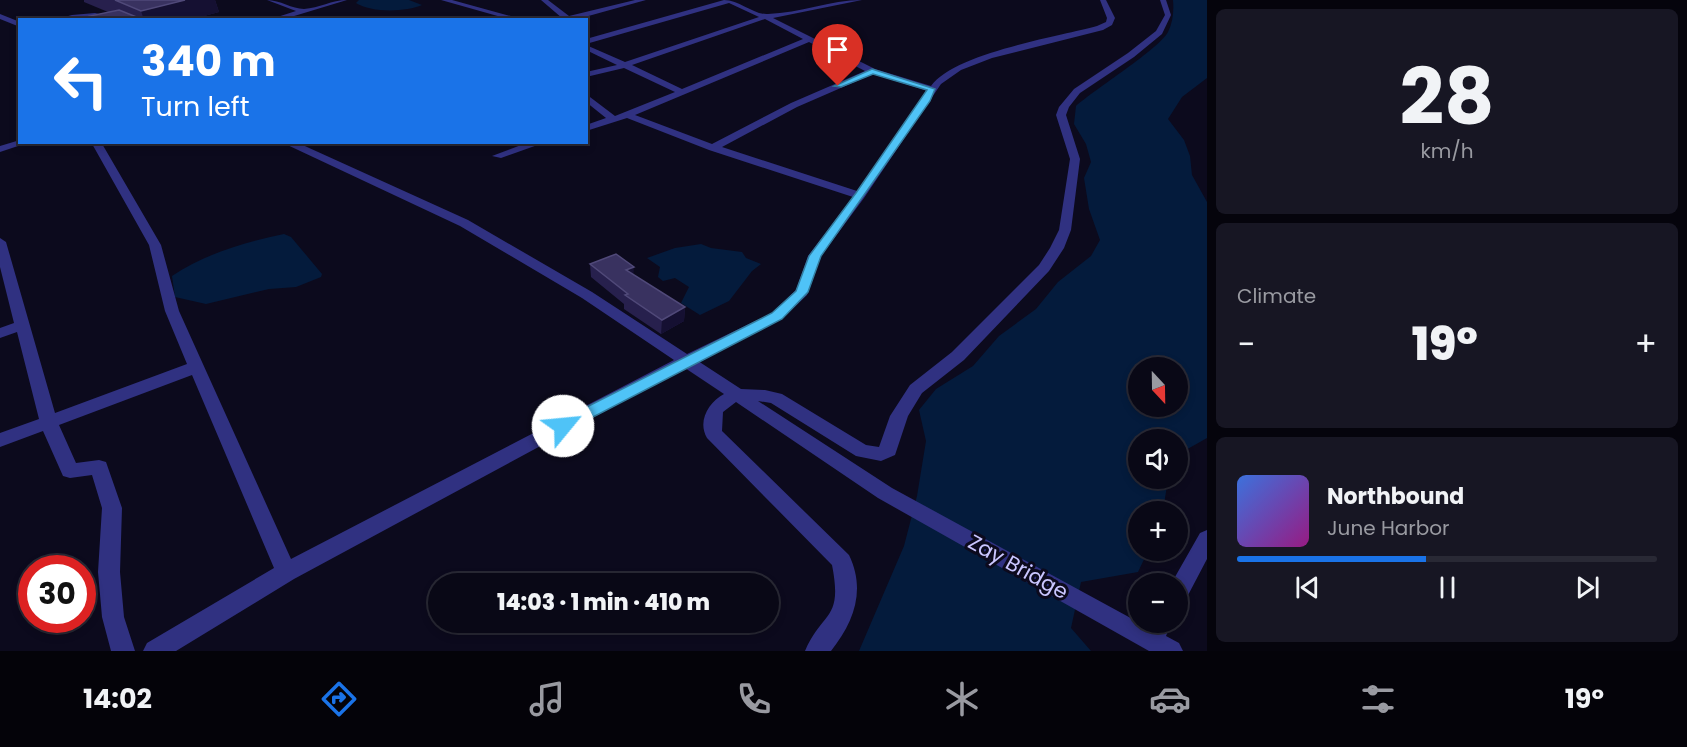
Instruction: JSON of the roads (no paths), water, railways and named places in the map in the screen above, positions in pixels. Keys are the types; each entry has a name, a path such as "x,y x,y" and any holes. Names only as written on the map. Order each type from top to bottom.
{"street":[{"path":"270,0 303,11"},
{"path":"278,18 344,0"},
{"path":"444,0 514,18"},
{"path":"544,0 565,18"},
{"path":"570,18 643,0"},
{"path":"588,74 625,65 765,17 859,0"},
{"path":"155,651 285,572 777,316 802,292 815,256 926,101 931,89 958,68 989,56 1109,23 1112,18 1103,0"},
{"path":"818,651 843,619 849,589 842,561 712,433 710,419 716,407 738,395 753,393 776,398 862,451 881,454 889,450 899,416 916,389 958,356 1044,268 1057,248 1065,230 1075,159 1061,115 1064,107 1077,91 1131,55 1159,32 1168,15 1163,0"},
{"path":"588,41 728,1 872,71 931,89"},
{"path":"68,18 92,14 103,14 113,18"},
{"path":"0,16 18,24"},
{"path":"595,32 603,36"},
{"path":"588,127 627,115 810,39"},
{"path":"588,48 682,92"},
{"path":"713,148 794,105 872,71"},
{"path":"588,99 613,119"},
{"path":"627,115 713,148 860,196"},
{"path":"0,149 19,144"},
{"path":"97,144 155,245 172,311 285,572"},
{"name":"Zay Bridge","path":"290,144 464,224 587,295 885,493 1161,638"},
{"path":"497,156 535,144"},
{"path":"0,242 49,423 70,471 99,467 112,508 109,572 113,617 123,651"},
{"path":"0,333 21,326"},
{"path":"0,440 196,367"},
{"path":"1188,574 1207,539"}],"water":[{"path":"359,0 409,0 422,5 398,10 379,10 356,3"},
{"path":"1173,0 1207,0 1207,78 1182,97 1168,119 1184,140 1190,156 1192,175 1207,202 1207,438 1188,449 1188,429 1128,429 1128,489 1166,489 1165,501 1128,501 1128,561 1143,561 1138,572 1081,582 1071,628 1091,651 859,651 904,546 917,496 926,441 919,410 936,389 973,366 999,336 1036,309 1058,282 1091,256 1100,240 1089,209 1084,178 1091,162 1086,144 1074,124 1076,106 1162,39 1168,32 1173,16"},
{"path":"284,234 291,237 322,274 321,277 296,287 269,289 206,304 175,297 172,276 184,268 226,250"},
{"path":"701,244 711,248 742,252 746,258 761,264 752,271 729,301 700,315 681,303 689,287 675,278 663,281 658,277 660,267 647,258 675,248"}]}
